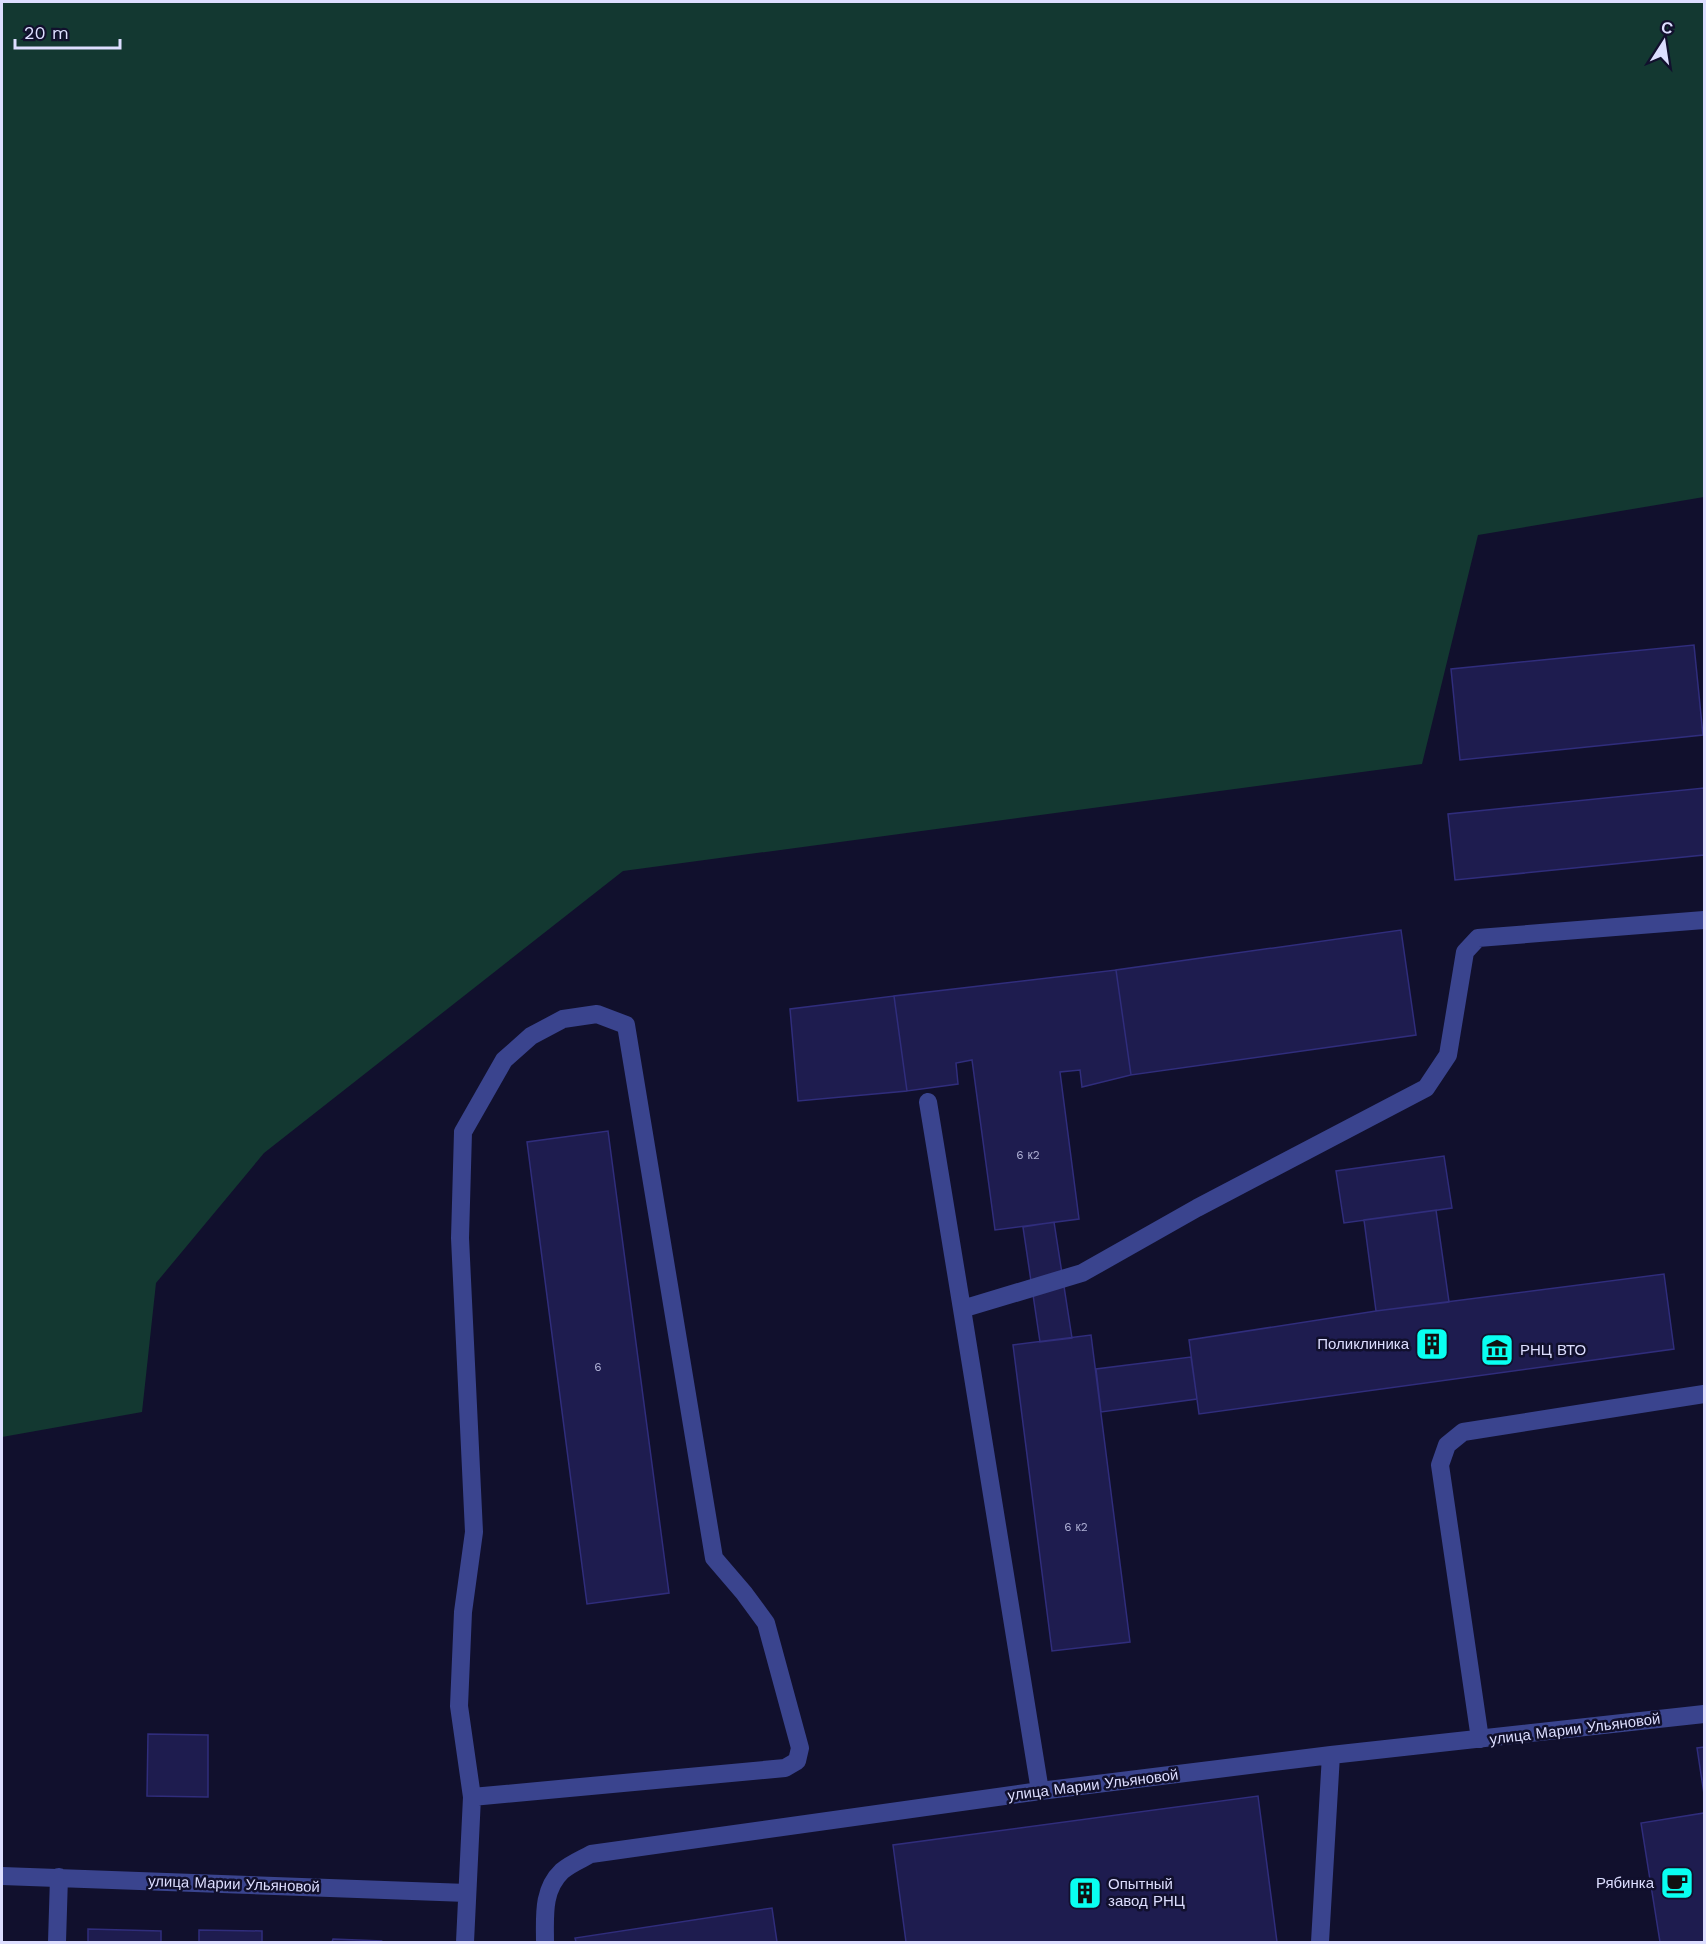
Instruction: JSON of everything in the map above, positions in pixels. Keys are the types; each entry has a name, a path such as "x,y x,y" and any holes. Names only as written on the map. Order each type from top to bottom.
{"street":[{"path":"962,1309 1082,1273 1197,1208 1426,1088 1448,1055 1453,1013 1465,952 1478,938 1704,920"},
{"path":"465,1942 472,1797 459,1706 463,1612 474,1532 460,1238 464,1132 504,1060 531,1036 563,1019 597,1014 626,1025 714,1558 766,1623 800,1748 797,1761 785,1768 472,1797"},
{"path":"928,1102 1040,1791"},
{"path":"1480,1740 1440,1466 1447,1445 1463,1432 1704,1394"},
{"name":"улица Марии Ульяновой","path":"545,1942 545,1905 550,1887 563,1870 591,1854 1040,1791 1331,1755 1704,1714"},
{"path":"1320,1942 1331,1755"},
{"name":"улица Марии Ульяновой","path":"2,1876 467,1893"},
{"path":"57,1942 59,1877"}],"green space":[{"path":"2,2 1704,2 1704,497 1478,535 1422,764 623,871 264,1153 156,1283 142,1412 2,1437"}],"building":[{"path":"1694,645 1703,735 1460,760 1451,669"},
{"path":"1704,788 1704,855 1455,880 1448,814"},
{"path":"1401,930 1416,1035 1131,1075 1116,970"},
{"path":"1116,970 1131,1075 1082,1087 1080,1070 1060,1072 1079,1219 995,1230 972,1060 956,1063 958,1084 907,1091 894,996"},
{"path":"894,996 907,1091 798,1101 790,1009"},
{"path":"608,1131 669,1593 587,1604 527,1142"},
{"path":"1444,1156 1452,1208 1344,1223 1336,1171"},
{"path":"1436,1210 1449,1302 1376,1311 1364,1220"},
{"path":"1054,1222 1072,1338 1040,1342 1023,1227"},
{"name":"Поликлиника","path":"1664,1274 1674,1349 1199,1414 1189,1340 1376,1311"},
{"path":"1091,1335 1130,1642 1052,1651 1013,1345"},
{"path":"1191,1357 1197,1399 1101,1412 1096,1369"},
{"path":"148,1734 208,1735 208,1797 147,1796"},
{"path":"1704,1747 1704,1794 1697,1748"},
{"name":"Опытный завод РНЦ","path":"1258,1796 1277,1942 906,1942 893,1845"},
{"name":"Рябинка","path":"1704,1813 1704,1942 1660,1942 1641,1823"},
{"path":"772,1908 777,1942 576,1942 575,1938"},
{"path":"88,1929 161,1931 161,1942 88,1942"},
{"path":"199,1930 262,1931 262,1942 199,1942"},
{"path":"333,1939 381,1941 332,1942"}],"place":[{"name":"Поликлиника","path":"1432,1344"},
{"name":"РНЦ ВТО","path":"1497,1350"},
{"name":"Рябинка","path":"1677,1883"},
{"name":"Опытный завод РНЦ","path":"1085,1893"}]}
